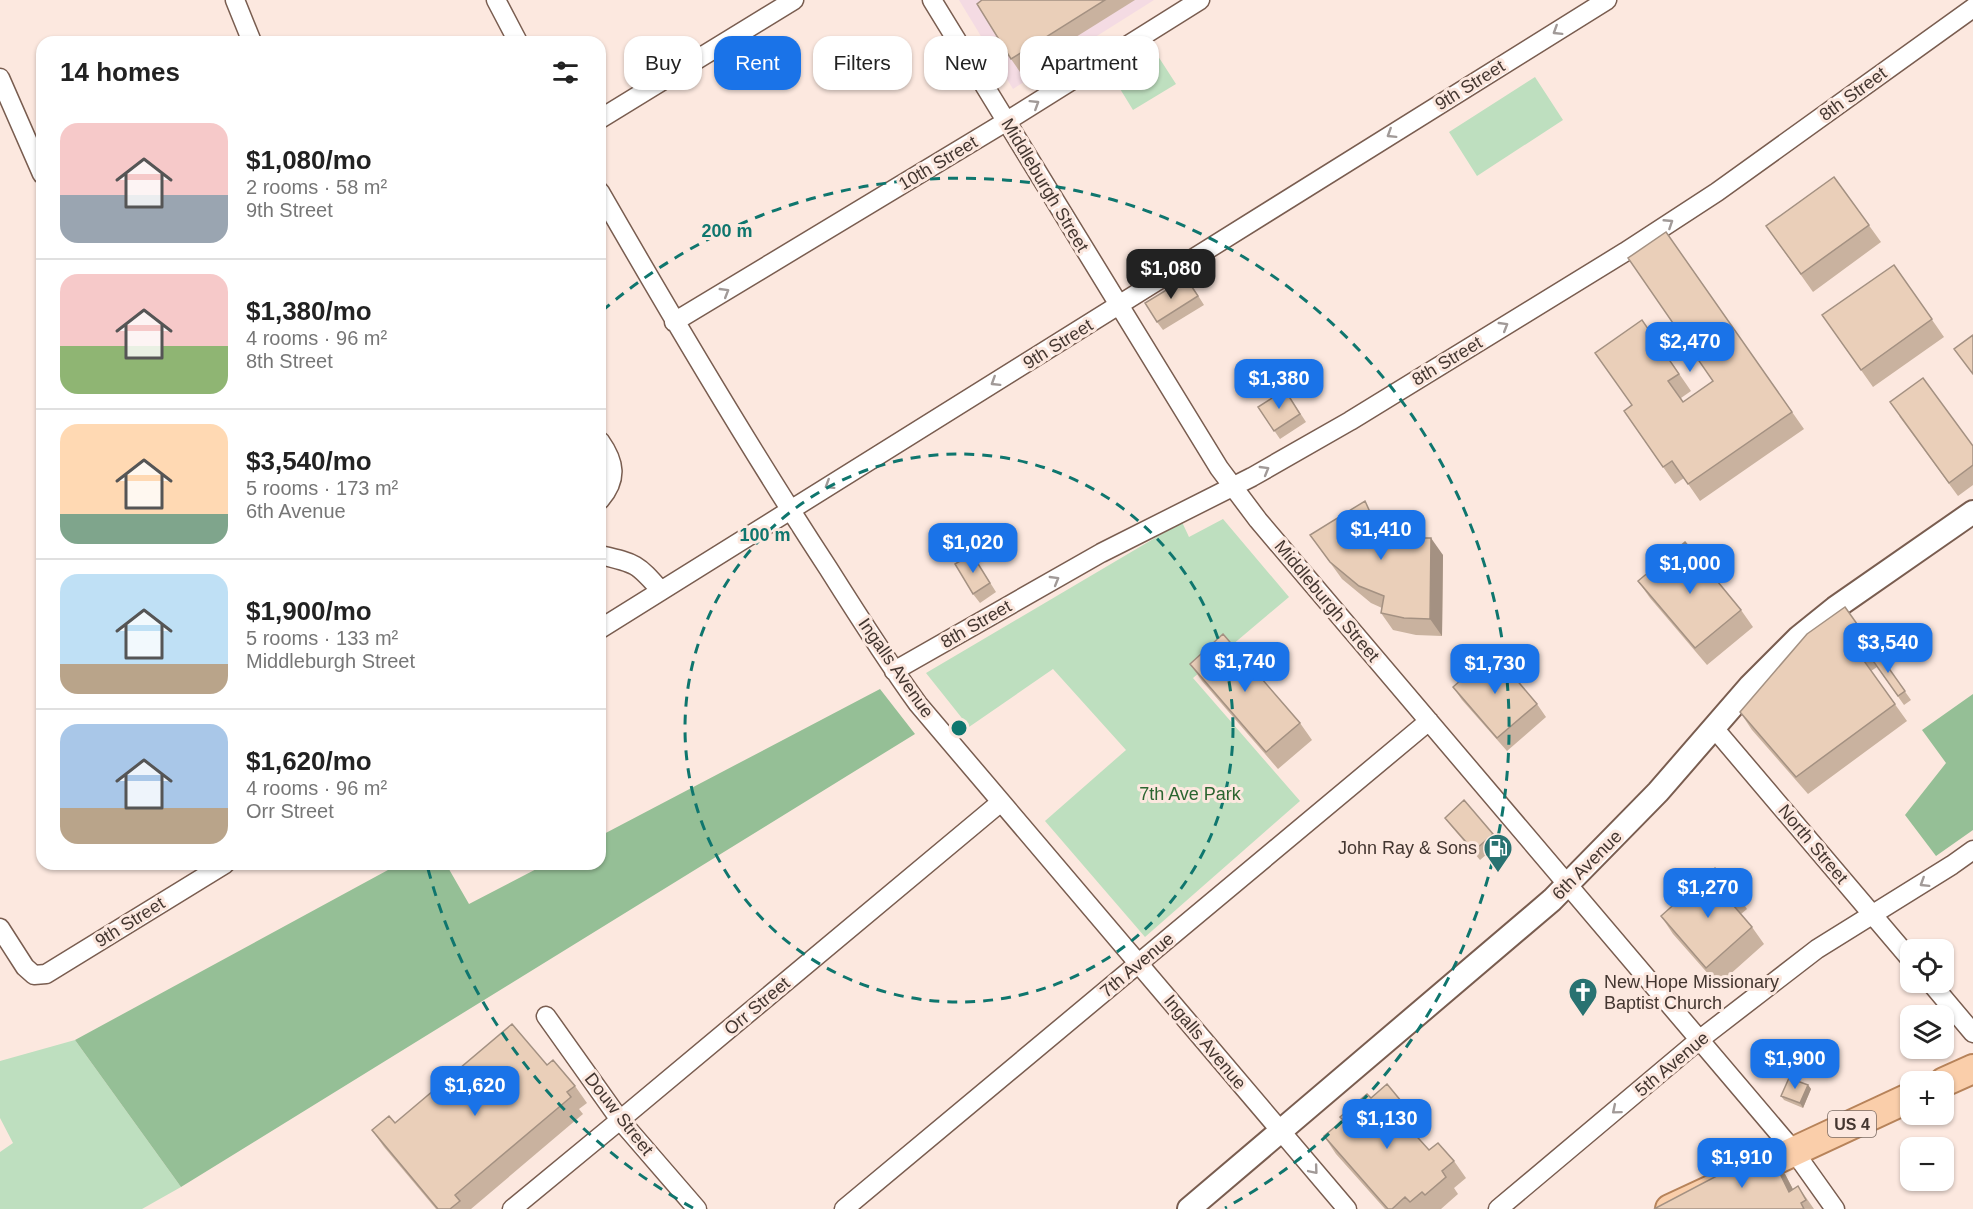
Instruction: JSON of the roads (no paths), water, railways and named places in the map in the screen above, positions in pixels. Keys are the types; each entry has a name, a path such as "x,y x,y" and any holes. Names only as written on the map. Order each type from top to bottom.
{"main road":[{"path":"1954,1078 1973,1069"},
{"name":"US 4","path":"1670,1209 1900,1102"}],"street":[{"path":"235,0 250,36"},
{"path":"496,0 516,36"},
{"path":"606,115 794,0"},
{"name":"Middleburgh Street","path":"932,0 1118,306 1220,468 1258,520 1793,1150 1835,1209"},
{"name":"10th Street","path":"675,322 1007,122 1200,0"},
{"name":"9th Street","path":"606,625 1607,0"},
{"name":"8th Street","path":"894,671 1101,553 1233,486 1350,421 1625,252 1717,192 1973,8"},
{"path":"0,78 36,160"},
{"name":"Ingalls Avenue","path":"606,202 675,322 789,510 918,704 1347,1209"},
{"path":"606,450 613,466 612,479 606,493"},
{"name":"6th Avenue","path":"1189,1209 1568,885 1658,792 1750,686 1799,637 1835,608 1973,512"},
{"path":"606,556 640,567 661,591"},
{"name":"7th Avenue","path":"844,1209 1429,721"},
{"name":"North Street","path":"1714,728 1900,947"},
{"name":"Orr Street","path":"512,1209 1001,802"},
{"name":"5th Avenue","path":"1498,1209 1700,1040 1817,949 1973,850"},
{"name":"9th Street","path":"0,928 25,967 34,975 46,974 215,870"},
{"path":"1939,993 1973,1034"},
{"name":"Douw Street","path":"546,1016 620,1120 697,1209"}],"place":[{"name":"John Ray & Sons","path":"1498,874"},
{"name":"New Hope Missionary Baptist Church","path":"1583,1018"}],"park label":[{"name":"7th Ave Park","path":"1190,794"}]}
